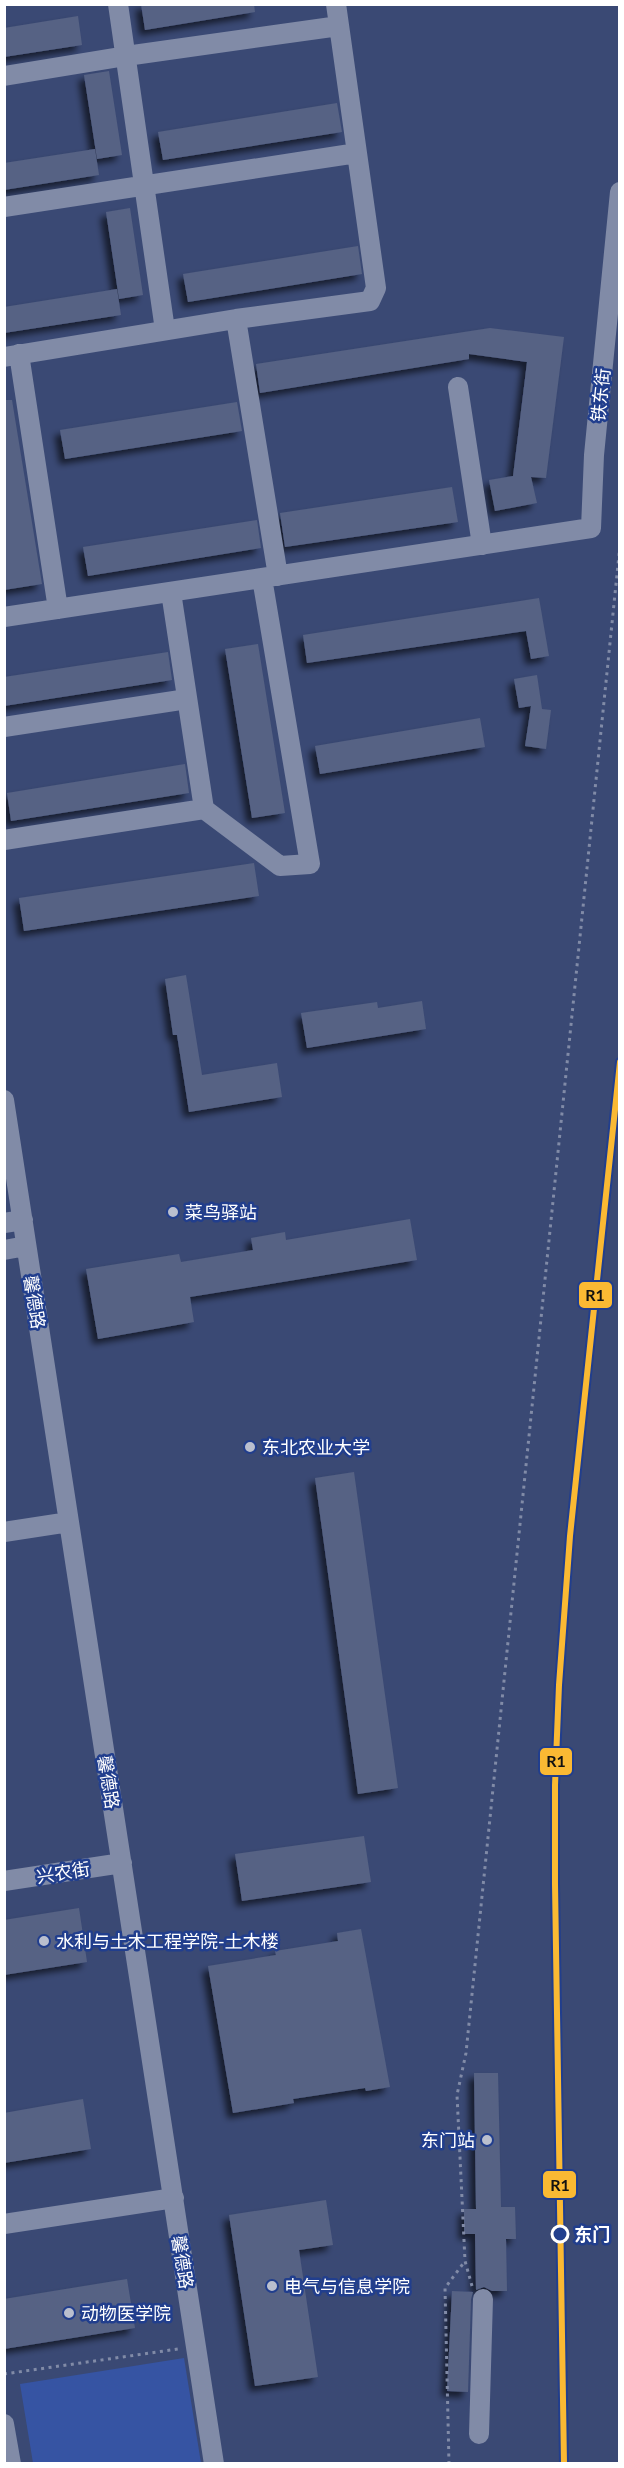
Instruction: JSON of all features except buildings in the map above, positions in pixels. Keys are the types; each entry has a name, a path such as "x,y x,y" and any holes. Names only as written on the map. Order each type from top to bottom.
{"street":[{"path":"118,4 165,330"},
{"path":"58,609 12,355 236,319 370,301 376,288 336,4"},
{"path":"4,76 339,26"},
{"path":"4,207 357,153"},
{"name":"铁东街","path":"482,545 591,528 594,455 620,192"},
{"path":"171,592 204,809 280,866 310,864 236,319"},
{"path":"4,617 482,545 458,387"},
{"path":"4,728 187,699"},
{"path":"4,840 204,809"},
{"name":"馨德路","path":"4,1100 14,1222 26,1246 214,2463"},
{"path":"4,1250 26,1246"},
{"path":"4,1532 69,1522"},
{"name":"兴农街","path":"4,1881 122,1863"},
{"path":"4,2224 174,2198"},
{"path":"479,2434 483,2299"},
{"path":"4,2424 10,2463"}],"path":[{"path":"483,2299 473,2289 465,2261 457,2095 466,2053 620,545"},
{"path":"449,2463 445,2288 465,2261"},
{"path":"4,2374 196,2347"}],"shaded area":[{"path":"184,2358 201,2463 33,2463 20,2384"}],"transit line":[{"name":"R1","path":"564,2464 555,1785 559,1685 570,1536 620,1062"}],"place":[{"name":"菜鸟驿站","path":"173,1212"},
{"name":"东北农业大学","path":"250,1447"},
{"name":"水利与土木工程学院-土木楼","path":"44,1941"},
{"name":"东门站","path":"487,2140"},
{"name":"东门","path":"560,2234"},
{"name":"电气与信息学院","path":"272,2286"},
{"name":"动物医学院","path":"69,2313"}]}
